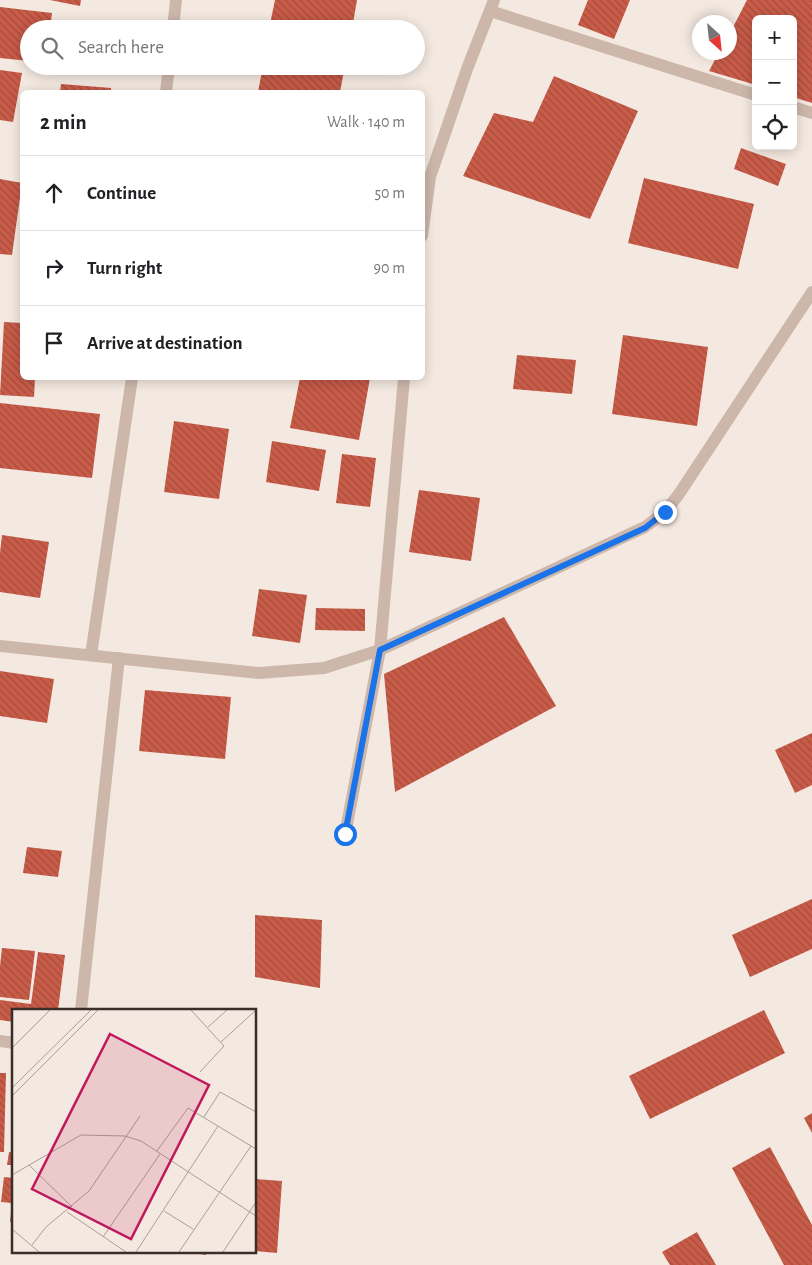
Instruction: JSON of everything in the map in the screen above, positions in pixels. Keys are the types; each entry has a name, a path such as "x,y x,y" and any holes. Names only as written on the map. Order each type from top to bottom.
{"street":[{"path":"174,20 176,0"},
{"path":"425,214 430,177 467,69 492,6 752,94"},
{"path":"166,90 168,75"},
{"path":"797,108 812,113"},
{"path":"0,646 259,673 324,668 380,650 645,528 665,512 679,494 812,292"},
{"path":"91,655 132,380"},
{"path":"345,834 380,650 404,380"},
{"path":"81,1009 119,658"}],"building":[{"path":"50,0 81,0 80,6"},
{"path":"275,0 357,0 354,20 271,20"},
{"path":"588,0 630,0 614,39 578,25"},
{"path":"747,0 812,0 812,103 797,98 797,15 752,15 752,84 709,71 715,60 737,60 737,19"},
{"path":"0,7 52,13 51,20 20,20 20,60 0,58"},
{"path":"0,70 20,73 22,75 13,122 0,120"},
{"path":"261,75 343,75 340,90 258,90"},
{"path":"554,76 638,111 590,219 463,176 494,113 533,122"},
{"path":"61,84 111,88 111,90 60,90"},
{"path":"741,148 786,164 778,186 734,169"},
{"path":"644,178 754,204 738,269 628,243"},
{"path":"0,179 20,183 20,197 12,255 0,254"},
{"path":"4,322 20,323 20,380 35,380 34,397 0,395"},
{"path":"623,335 708,347 697,426 612,414"},
{"path":"517,355 576,360 572,394 513,389"},
{"path":"300,380 370,380 359,440 290,428"},
{"path":"0,403 100,414 92,478 0,468"},
{"path":"174,421 229,429 219,499 164,492"},
{"path":"272,441 326,450 319,491 266,482"},
{"path":"342,454 376,458 370,507 336,503"},
{"path":"419,490 480,498 471,561 409,552"},
{"path":"2,535 49,542 40,598 0,592"},
{"path":"259,589 307,595 300,643 252,636"},
{"path":"316,608 365,609 365,631 315,630"},
{"path":"504,617 556,706 395,792 384,674"},
{"path":"0,671 54,679 47,723 0,716"},
{"path":"145,690 231,697 225,759 139,751"},
{"path":"812,733 812,785 795,793 775,750"},
{"path":"27,847 62,851 58,877 23,873"},
{"path":"812,899 812,949 750,977 732,935"},
{"path":"255,915 322,920 320,988 255,977"},
{"path":"2,948 35,951 29,1000 0,997"},
{"path":"38,952 65,955 58,1009 12,1009 12,1022 0,1020 0,1000 31,1004"},
{"path":"764,1010 785,1053 650,1119 629,1076"},
{"path":"0,1073 6,1073 4,1152 0,1152"},
{"path":"812,1113 812,1133 804,1118"},
{"path":"770,1147 812,1225 812,1265 784,1265 732,1168"},
{"path":"9,1152 12,1152 12,1165 7,1165"},
{"path":"4,1177 12,1178 12,1203 1,1202"},
{"path":"256,1179 282,1181 277,1253 256,1251"},
{"path":"12,1203 12,1222 10,1222"},
{"path":"697,1232 716,1265 670,1265 662,1252"},
{"path":"188,1252 207,1252 206,1255"}],"route":[{"path":"345,834 380,650 645,528 665,512"}]}
